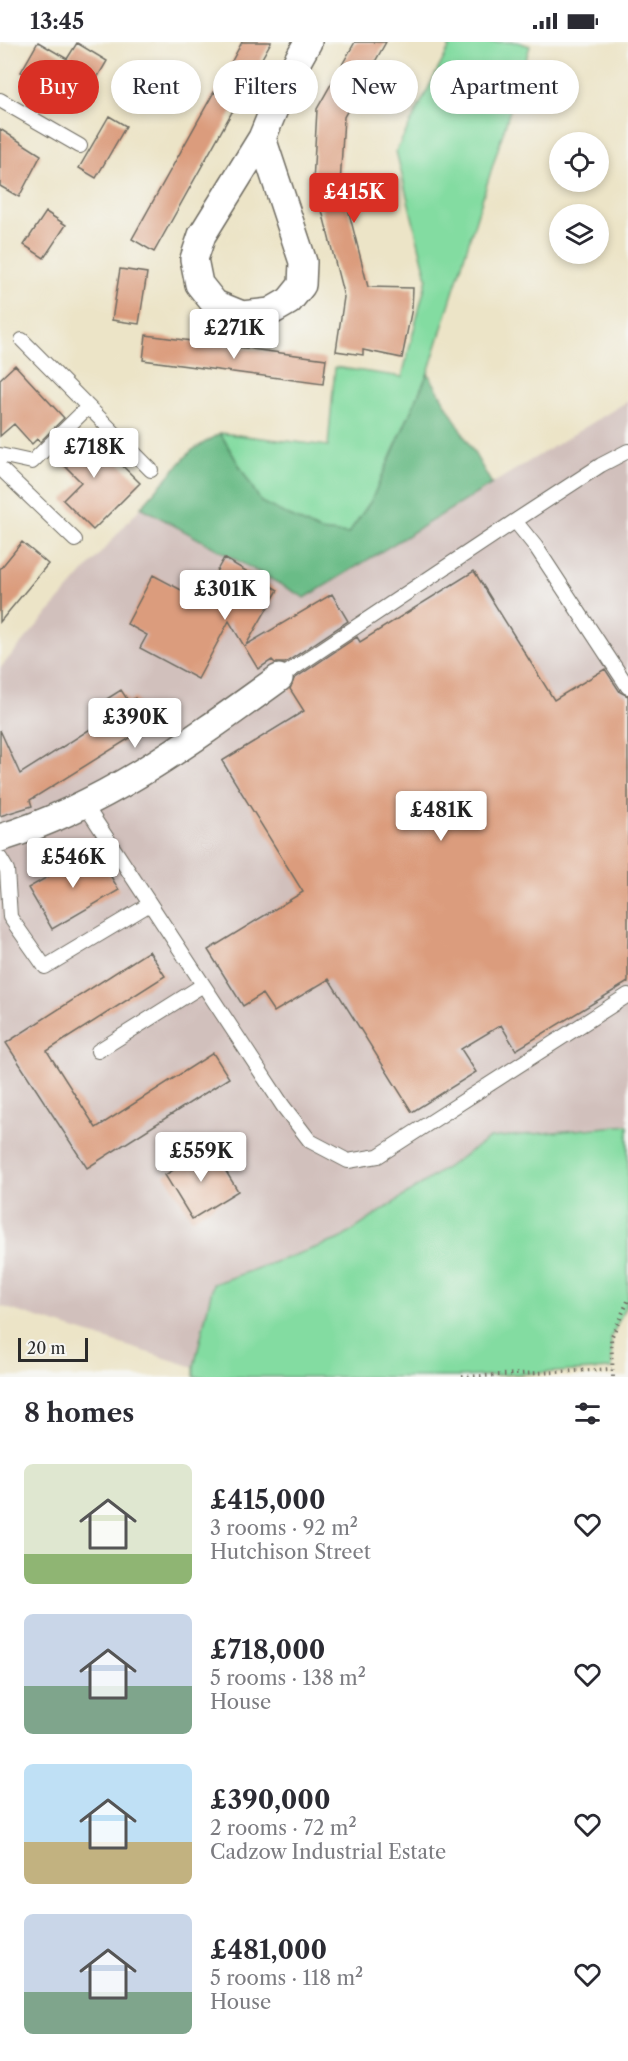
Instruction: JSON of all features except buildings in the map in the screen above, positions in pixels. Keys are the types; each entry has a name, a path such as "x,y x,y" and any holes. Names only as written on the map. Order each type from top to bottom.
{"street":[{"path":"262,138 303,262 303,285 289,301 270,312 242,315 215,304 199,284 194,259 202,235 262,138 284,85 308,42"},
{"path":"0,838 33,828 85,805 197,737 279,678"}],"lane":[{"path":"0,100 80,146"},
{"path":"22,340 151,470"},
{"path":"0,456 32,462 88,407"},
{"path":"279,678 601,465 628,451"},
{"path":"0,468 75,540"},
{"path":"515,521 536,547 628,687"},
{"path":"85,805 283,1106 310,1141 348,1161 378,1156 628,995"},
{"path":"0,858 7,870 10,917 45,967 150,904"},
{"path":"98,1051 203,985"}],"path":[{"path":"613,1377 611,1338 628,1300"},
{"path":"462,1377 612,1369"}],"shaded area":[{"path":"628,401 628,1125 490,1138 340,1239 213,1284 194,1367 0,1306 0,668 141,507 305,598"}],"green space":[{"path":"448,42 517,42 530,46 526,60 443,60 449,48"},
{"path":"430,85 430,114 509,114 428,373 371,501 348,534 315,531 261,502 220,433 328,446 335,367 402,377 427,278 396,151 415,114 418,114 418,108"},
{"path":"428,373 492,484 305,598 141,507 191,451 220,433 261,502 320,531 348,534 371,501"},
{"path":"628,1125 628,1301 611,1338 612,1369 462,1377 194,1377 194,1367 213,1284 340,1239 490,1138"}]}
